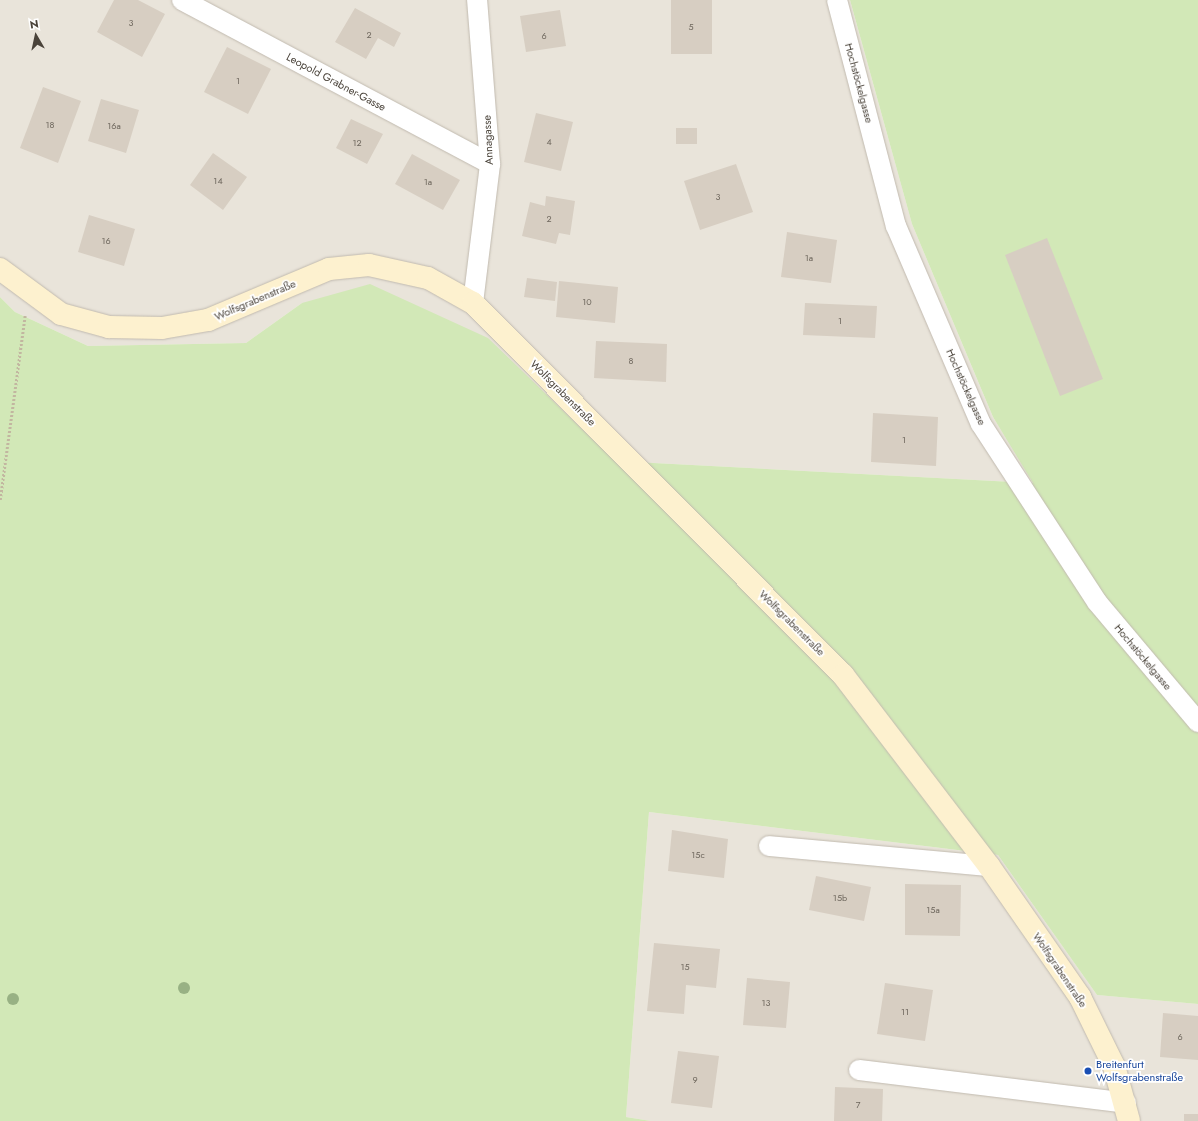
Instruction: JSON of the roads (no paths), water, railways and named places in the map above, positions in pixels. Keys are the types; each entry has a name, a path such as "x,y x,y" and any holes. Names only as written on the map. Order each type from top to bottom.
{"main road":[{"name":"Wolfsgrabenstraße","path":"0,269 30,295 61,314 109,327 162,328 208,320 329,269 369,265 428,278 474,303 844,675 989,866 1080,997 1107,1050 1127,1112"}],"street":[{"name":"Leopold Grabner-Gasse","path":"182,0 490,164"},
{"name":"Annagasse","path":"474,303 490,164 477,0"},
{"name":"Hochstöckelgasse","path":"837,0 896,226 981,424 1097,602 1198,722"},
{"path":"769,846 989,866"},
{"name":"Wolfsgrabenstraße","path":"859,1070 1127,1112"}],"place":[{"name":"Breitenfurt Wolfsgrabenstraße","path":"1088,1071"}]}
